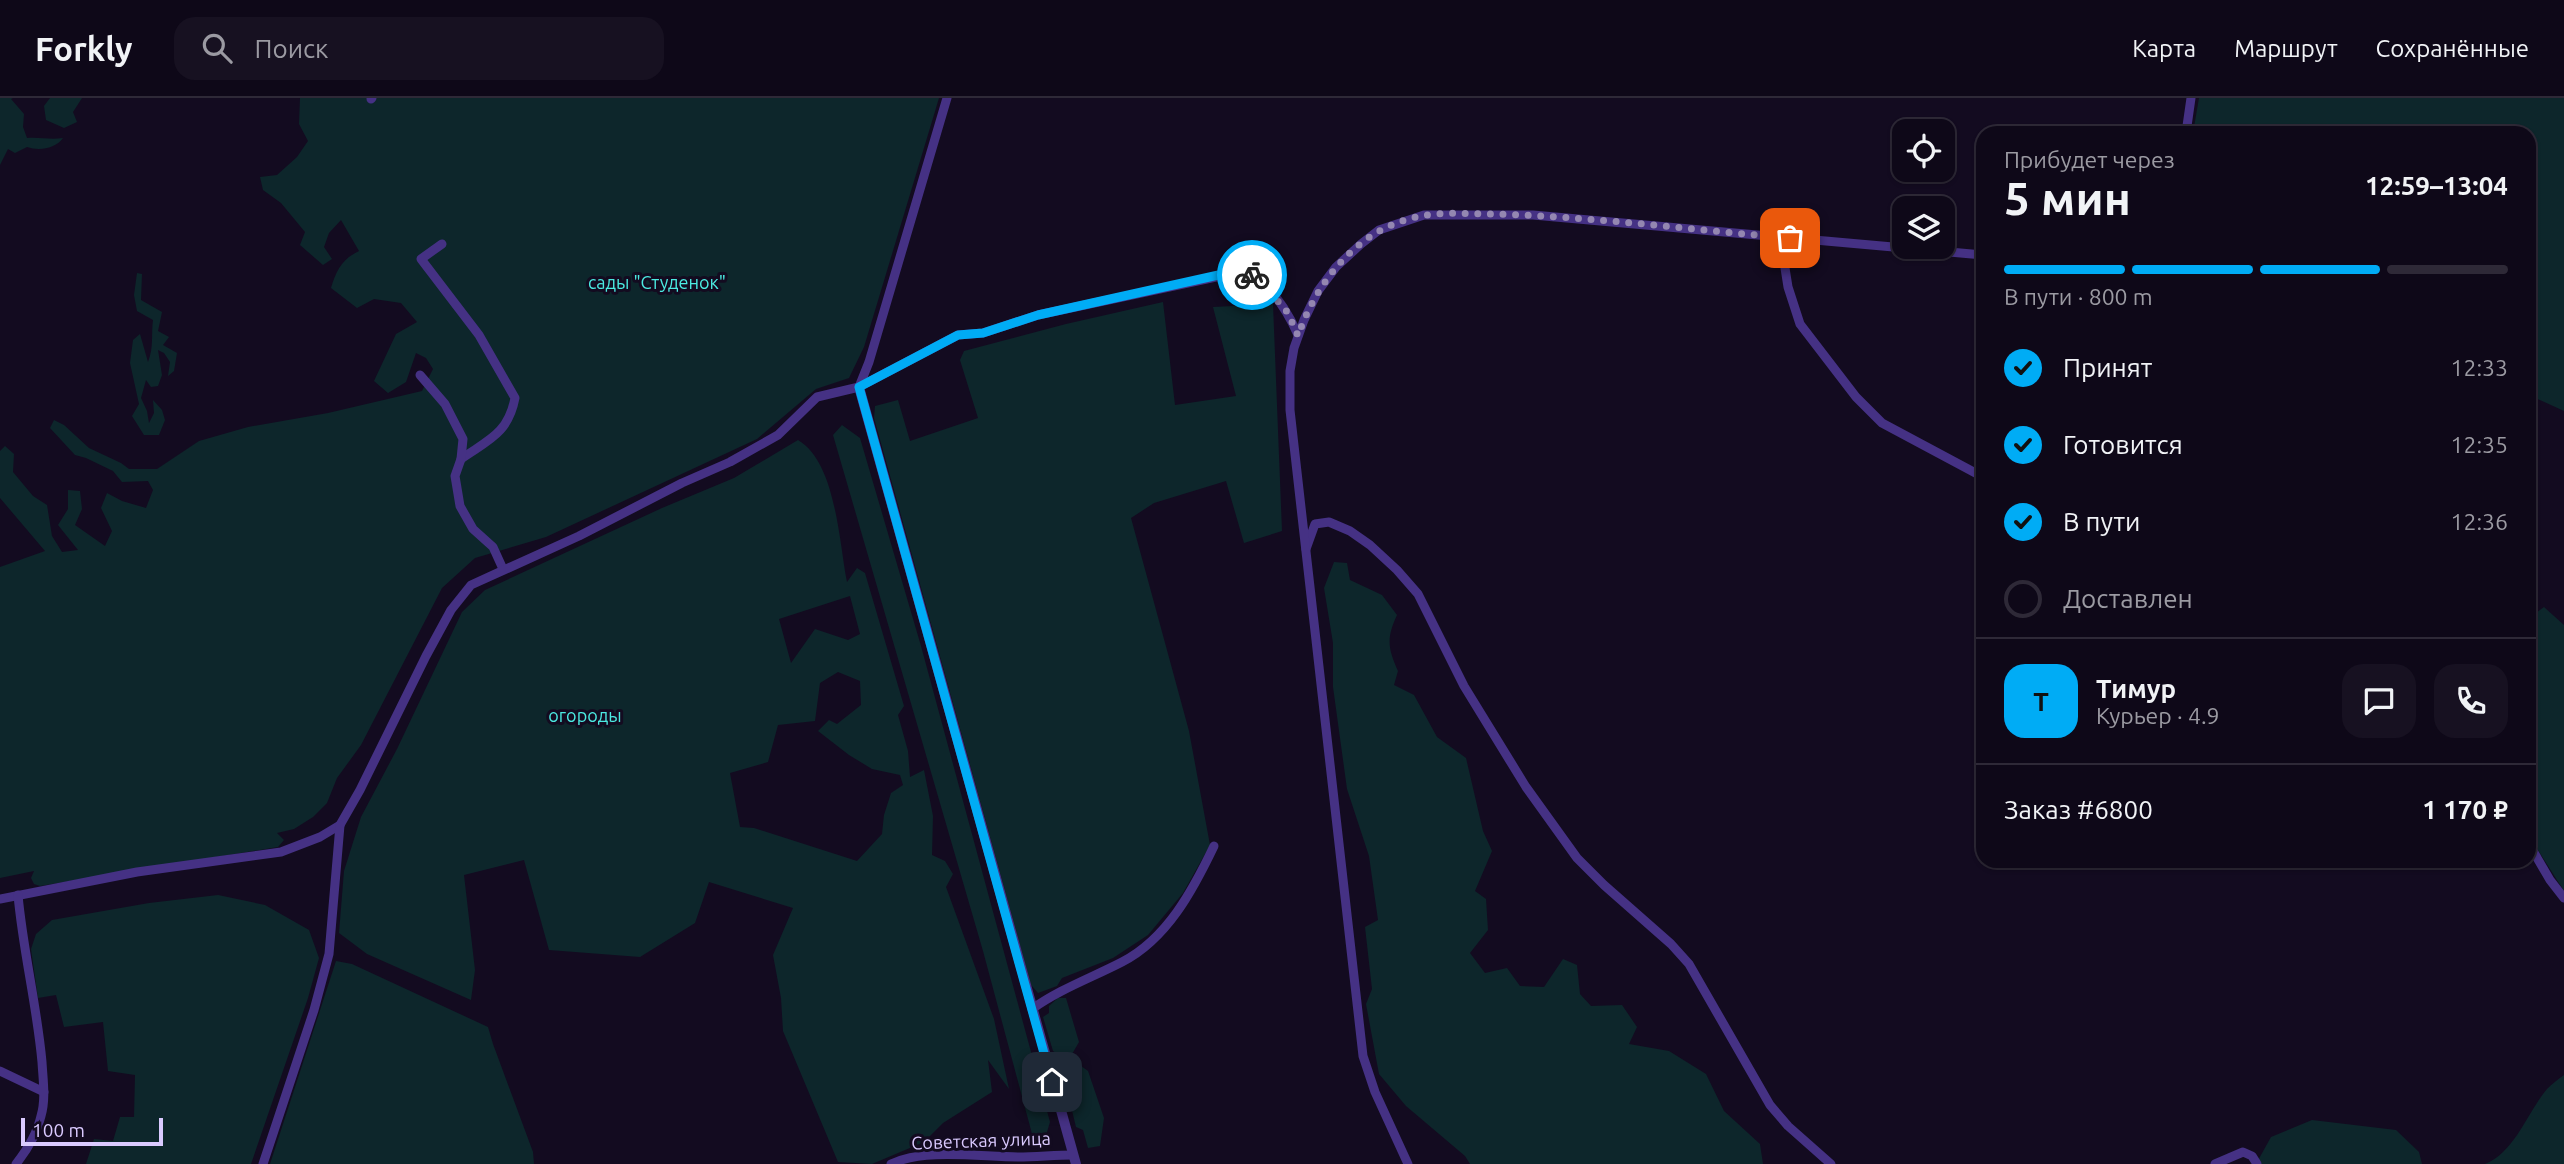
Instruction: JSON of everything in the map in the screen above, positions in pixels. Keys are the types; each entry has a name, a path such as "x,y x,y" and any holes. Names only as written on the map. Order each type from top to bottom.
{"street":[{"path":"859,387 947,98"},
{"path":"2187,126 2191,98"},
{"path":"1408,1164 1375,1092 1363,1056 1290,410 1290,371 1298,336 1318,291 1336,267 1379,230 1424,215 1533,215 1976,254"},
{"path":"1770,237 1782,249 1787,287 1800,324 1856,397 1882,423 1976,473"},
{"path":"442,244 421,259 479,335 515,398 512,414 502,429 461,459"},
{"path":"263,1164 330,954 340,825 451,610 471,585 730,462 778,435 817,397 859,387 958,335 983,333 1038,315 1244,271 1257,277 1273,294 1288,313 1298,336"},
{"path":"420,375 445,404 463,439 461,459 454,476 460,506 473,529 493,547 503,569"},
{"name":"Советская улица","path":"859,387 1074,1159 929,1156 899,1160 891,1164"},
{"path":"1305,550 1315,524 1329,522 1350,531 1370,545 1418,594 1464,686 1552,824 1577,858 1671,944 1689,964 1770,1105 1788,1126 1831,1164"},
{"path":"0,899 137,872 281,852 320,838 340,825"},
{"path":"1032,1009 1078,981 1124,961 1156,937 1175,915 1214,846"},
{"path":"2536,856 2564,898"},
{"path":"16,1164 28,1149 41,1116 44,1092 34,994 18,895"},
{"path":"0,1071 44,1092"},
{"path":"2214,1164 2243,1152 2252,1156 2257,1164"}],"green space":[{"path":"0,98 13,98 11,99 24,114 23,127 27,138 63,138 56,145 46,148 27,147 15,153 8,149 0,165"},
{"path":"50,98 82,98 73,112 77,122 64,128 46,120 44,106"},
{"name":"сады \"Студенок\"","path":"300,98 939,98 864,347 849,378 816,389 757,439 546,537 475,558 442,588 361,745 337,778 327,803 313,817 294,829 277,833 284,840 278,847 40,886 34,884 31,878 34,871 0,878 0,567 45,551 0,498 0,451 5,446 14,454 13,472 33,496 47,505 52,536 62,552 78,550 58,525 68,509 68,490 80,491 82,509 75,525 105,546 112,531 101,508 107,493 146,508 153,490 148,481 122,482 113,471 75,455 50,428 54,420 64,425 89,448 129,469 157,469 199,441 248,427 328,413 422,391 433,369 426,358 416,353 406,382 388,393 374,381 396,334 417,322 401,303 374,299 357,308 331,288 340,266 359,251 341,220 329,233 324,247 332,259 323,265 300,245 305,232 281,203 263,190 260,177 277,175 297,157 308,141 299,124"},
{"path":"2199,98 2564,98 2564,411 2536,398 2536,126 2194,126"},
{"path":"137,273 142,274 141,300 162,312 158,331 169,337 163,345 177,353 174,371 168,376 170,362 164,353 158,350 162,375 158,386 151,387 146,380 141,398 149,423 154,413 153,400 162,410 165,420 159,435 144,435 132,416 139,404 130,363 133,340 140,334 148,362 153,320 137,311 134,295"},
{"path":"1163,302 1175,405 1236,396 1213,307 1273,304 1282,531 1244,543 1226,481 1154,503 1131,518 1189,731 1210,845 1183,893 1148,935 1113,958 1062,978 1057,986 1038,993 1031,985 874,418 875,406 898,400 910,441 978,418 960,360 964,351"},
{"path":"842,425 860,438 921,646 1050,1122 1044,1142 1035,1145 983,951 833,435"},
{"name":"огороды","path":"798,440 811,451 821,466 834,504 847,582 857,568 865,573 904,706 898,715 908,751 910,777 924,770 933,816 932,855 945,861 953,874 946,887 994,1019 1009,1089 988,1060 992,1092 943,1123 924,1142 872,1164 838,1162 783,1031 781,998 773,955 793,908 709,882 695,923 640,957 549,950 524,860 464,875 475,970 471,1000 367,954 339,933 344,871 361,817 397,749 462,612 485,590 662,508 734,478","holes":["850,596 860,634 848,640 815,629 791,663 779,619","838,672 860,681 861,705 837,724 829,720 818,731 872,769 900,775 903,785 891,793 884,815 882,834 857,861 754,828 740,827 730,773 768,762 778,725 815,721 820,683"]},
{"path":"1334,562 1347,563 1350,580 1382,595 1397,615 1390,637 1390,650 1398,671 1394,685 1414,695 1437,737 1466,758 1483,831 1492,851 1475,891 1486,899 1488,930 1470,953 1485,973 1507,968 1520,986 1544,987 1563,959 1577,965 1580,994 1591,1006 1622,1005 1637,1027 1629,1044 1669,1051 1706,1074 1724,1111 1760,1144 1763,1164 1470,1164 1465,1156 1406,1106 1379,1074 1366,1004 1372,989 1365,927 1378,920 1369,856 1347,789 1333,687 1333,643 1324,588"},
{"path":"2544,607 2564,625 2564,891 2536,847 2536,613"},
{"path":"218,895 265,905 309,930 319,958 251,1164 86,1164 94,1139 113,1141 120,1117 134,1117 135,1075 108,1071 103,1022 64,1027 56,995 38,998 31,949 36,934 52,920 149,903"},
{"path":"336,961 352,964 488,1027 533,1152 534,1164 270,1164"},
{"path":"1058,998 1066,998 1079,1042 1068,1061 1053,1051 1043,1017 1049,1013 1049,1006"},
{"path":"1081,1066 1088,1071 1104,1118 1100,1146 1088,1148 1083,1130 1076,1127 1065,1082"},
{"path":"2564,1075 2564,1164 2485,1164 2505,1151 2547,1089"},
{"path":"2312,1120 2396,1130 2419,1152 2422,1164 2256,1164 2271,1137"}],"way so far":[{"path":"1252,275 1257,277 1288,313 1298,336 1318,291 1336,267 1379,230 1424,215 1533,215 1790,238"}],"route":[{"path":"1052,1082 859,387 958,335 983,333 1038,315 1223,274 1244,271 1252,275"}]}
